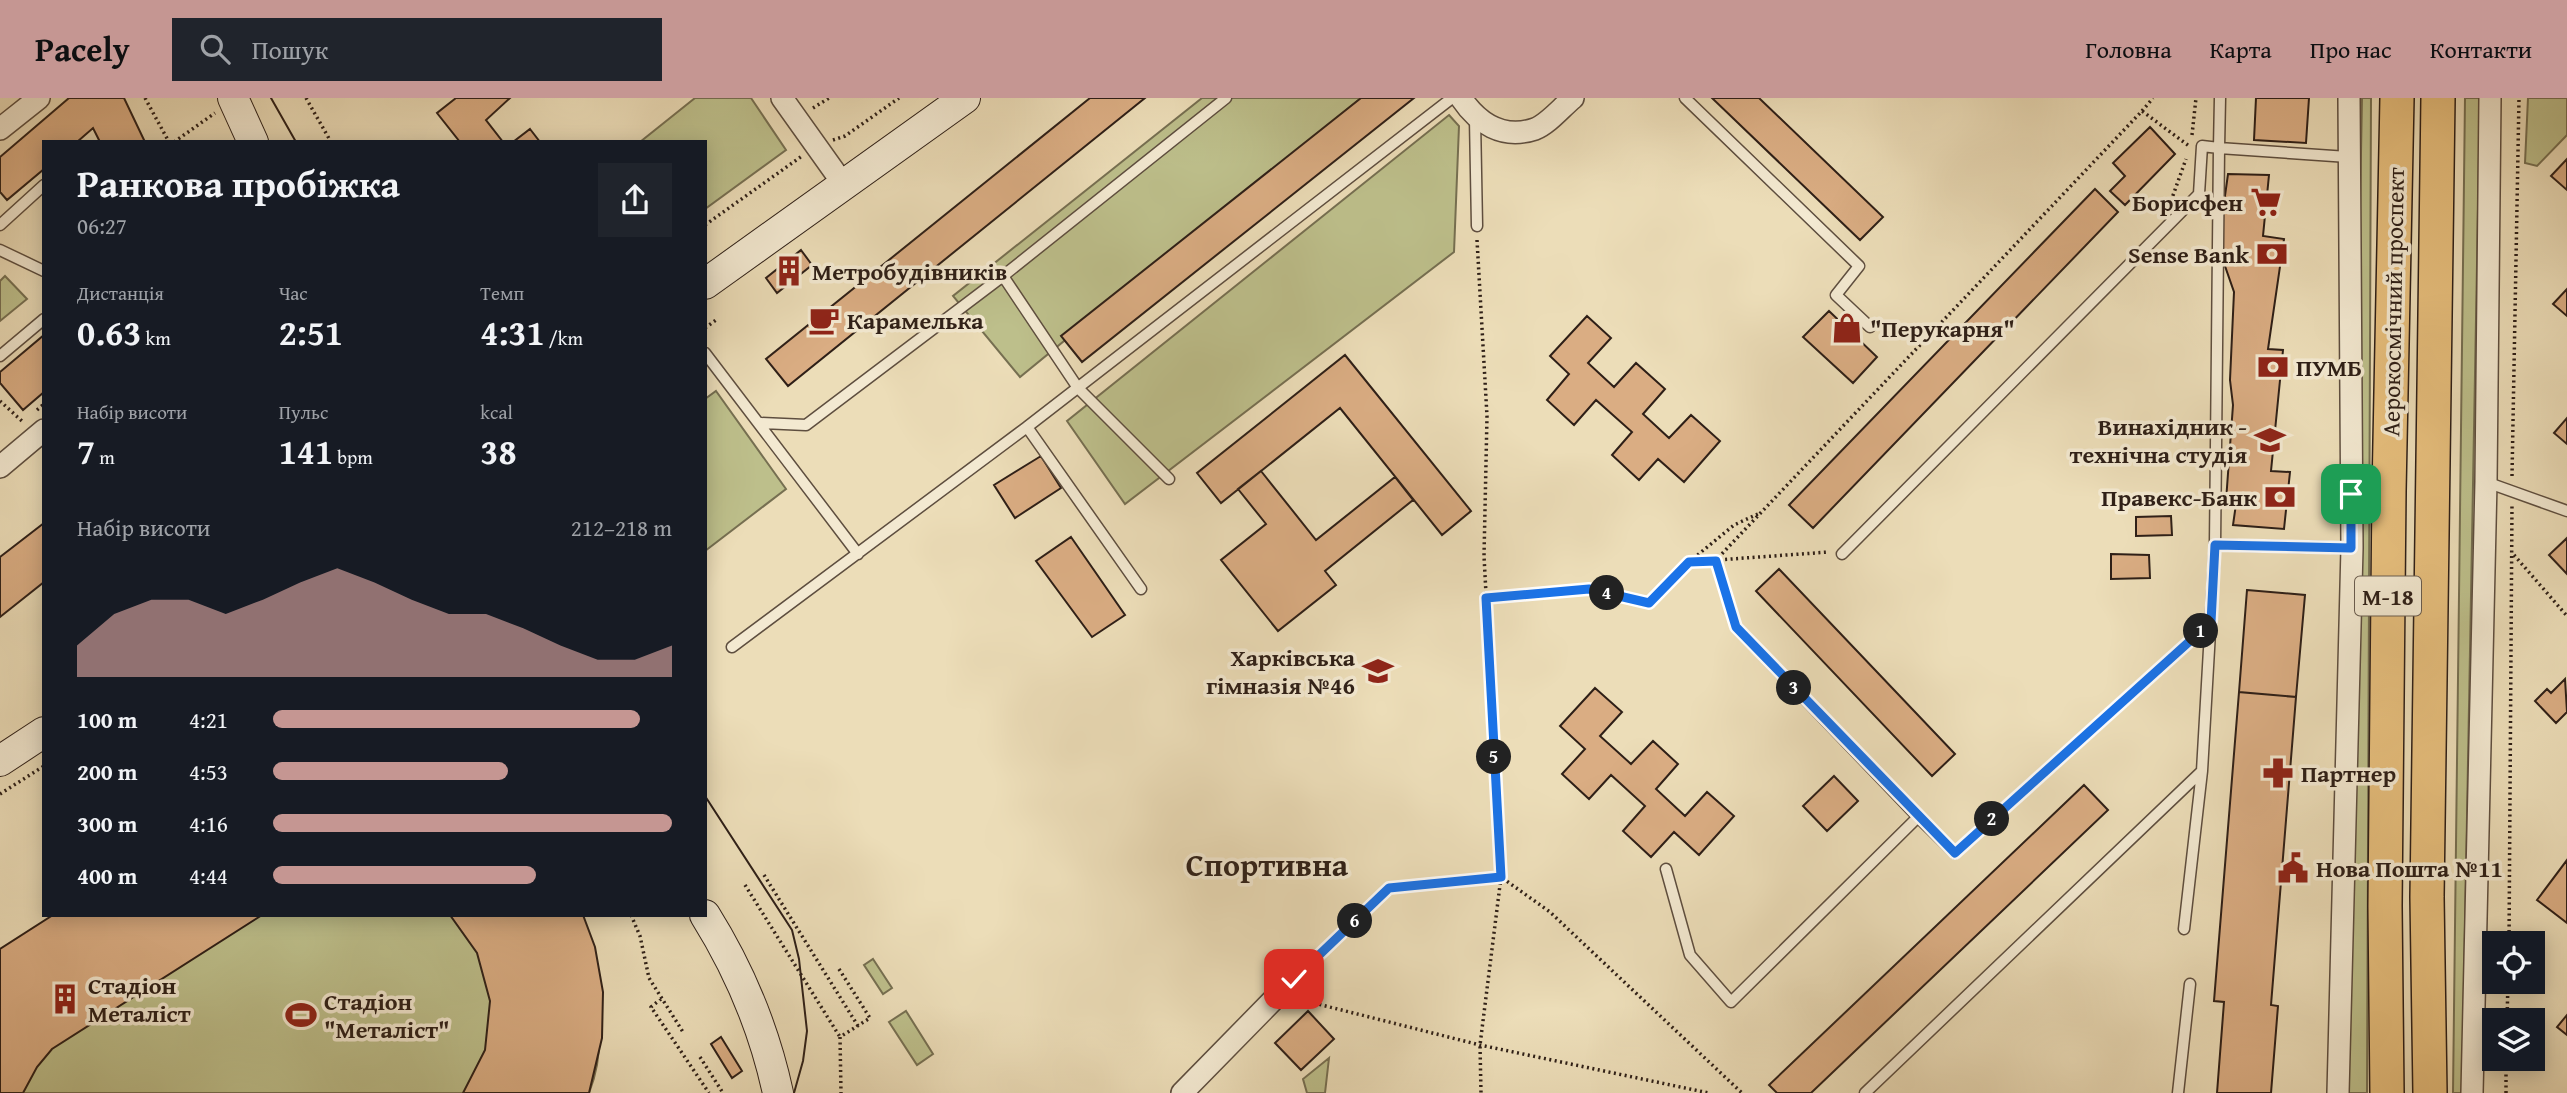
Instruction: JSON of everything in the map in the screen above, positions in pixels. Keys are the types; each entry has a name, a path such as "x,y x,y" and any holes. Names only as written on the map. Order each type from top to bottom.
{"main road":[{"path":"707,283 965,98"},
{"name":"Аерокосмічний проспект","path":"2385,1087 2389,477 2397,98"},
{"name":"Аерокосмічний проспект","path":"2430,1093 2427,897 2438,98"},
{"path":"226,104 252,140"},
{"path":"0,761 42,733"},
{"path":"706,917 733,962 756,1014 778,1093"}],"street":[{"path":"0,129 39,98"},
{"path":"782,98 844,184"},
{"path":"1461,98 1475,119 1500,132 1535,129 1573,98"},
{"path":"2338,1093 2351,548 2349,98"},
{"path":"2472,1093 2486,482 2490,98"},
{"path":"0,467 42,432"},
{"path":"1182,1093 1279,994"}],"lane":[{"path":"761,423 806,425 1003,276 1226,98"},
{"path":"732,647 1027,427 1452,98"},
{"path":"1685,98 1860,266 1836,295 1870,327"},
{"path":"2184,929 2202,771 2215,545 2220,98"},
{"path":"1475,119 1477,226"},
{"path":"1842,554 2199,194 2202,146 2348,157"},
{"path":"0,225 42,187"},
{"path":"0,250 42,270"},
{"path":"1003,276 1078,388 1169,479"},
{"path":"0,356 42,321"},
{"path":"707,356 761,423 858,554"},
{"path":"1027,427 1141,589"},
{"path":"2486,482 2567,511"},
{"path":"2215,545 2351,548"},
{"path":"1736,627 1955,853 2211,622"},
{"path":"1865,1093 2202,771"},
{"path":"1667,869 1690,955 1731,1002 1918,817"},
{"path":"2178,1093 2190,984"}],"path":[{"path":"145,98 170,140"},
{"path":"306,98 330,140"},
{"path":"1716,561 2153,98"},
{"path":"2169,207 2190,148 2196,98"},
{"path":"2509,931 2514,555 2511,491 2519,98"},
{"path":"174,140 226,104"},
{"path":"2142,111 2190,148"},
{"path":"1477,226 1488,416 1484,556 1501,877 1480,1045 1481,1093"},
{"path":"707,327 716,320"},
{"path":"0,401 21,424 42,406"},
{"path":"1486,598 1589,589 1649,603 1689,562 1734,525 1762,512"},
{"path":"1689,562 1830,552"},
{"path":"2514,555 2567,616"},
{"path":"1716,561 1736,627"},
{"path":"0,794 42,767"},
{"path":"764,875 858,1026"},
{"path":"1279,994 1389,888 1501,877 1550,912 1742,1093"},
{"path":"745,885 840,1037 841,1093"},
{"path":"632,917 640,936 649,978 683,1032"},
{"path":"839,969 870,1018 840,1037"},
{"path":"1279,994 1480,1045 1709,1093"},
{"path":"662,999 651,1007 709,1093"},
{"path":"700,1057 723,1093"},
{"path":"2506,1071 2506,1093"}],"green space":[{"path":"695,98 751,98 786,150 707,208 707,140 642,140"},
{"path":"1202,98 1361,98 1020,377 953,296"},
{"path":"2362,98 2371,98 2367,1093 2348,1093 2346,972"},
{"path":"2465,98 2480,98 2462,1093 2453,1093"},
{"path":"2528,98 2567,98 2567,135 2537,166 2525,163"},
{"path":"1449,115 1459,126 1454,252 1125,504 1067,421"},
{"path":"5,276 27,299 0,321 0,281"},
{"path":"716,391 786,489 707,549 707,398"},
{"name":"Стадіон \"Металіст\"","path":"52,917 583,917 600,1027 596,1071 589,1093 0,1093"},
{"path":"873,959 892,988 883,994 864,965"},
{"path":"906,1011 933,1054 917,1065 889,1022"},
{"path":"1329,1058 1325,1093 1307,1093 1303,1079"}],"building":[{"path":"69,98 124,98 144,140 99,140 93,128 79,140 42,140 42,171 7,200 0,192 0,157"},
{"path":"456,98 510,98 486,120 501,140 458,140 437,113"},
{"path":"1090,98 1145,98 788,386 766,359"},
{"path":"1361,98 1414,98 1082,362 1061,336"},
{"path":"1712,98 1759,98 1883,217 1860,240"},
{"path":"2256,98 2309,98 2306,143 2254,140"},
{"path":"2150,127 2175,154 2125,205 2110,191 2125,176 2113,163"},
{"path":"530,129 538,140 516,140"},
{"path":"2567,159 2567,190 2551,176"},
{"path":"2228,174 2269,175 2263,236 2284,239 2268,349 2283,350 2271,471 2290,472 2284,529 2233,525 2236,504 2226,501 2233,405 2230,380 2234,292 2218,246"},
{"path":"2095,189 2118,212 1813,528 1789,505"},
{"name":"Метробудівників","path":"801,250 812,265 777,293 766,278"},
{"path":"2567,289 2567,316 2553,304"},
{"path":"1829,311 1877,357 1853,383 1803,337"},
{"path":"1587,316 1611,338 1588,363 1614,387 1636,363 1665,389 1643,414 1669,438 1691,415 1720,441 1684,482 1658,459 1639,480 1612,455 1632,432 1596,400 1574,425 1547,400 1569,374 1550,356"},
{"path":"42,337 42,394 23,410 0,383 0,372"},
{"path":"1345,355 1471,511 1442,535 1340,408 1221,503 1197,473"},
{"path":"2567,418 2567,444 2554,433"},
{"path":"1041,456 1061,488 1015,518 994,485"},
{"path":"1261,471 1316,540 1395,477 1413,500 1325,571 1336,585 1278,631 1221,560 1266,524 1238,489"},
{"path":"2171,516 2172,535 2136,536 2136,517"},
{"path":"42,525 42,584 0,617 0,557"},
{"path":"1071,537 1125,615 1092,637 1036,561"},
{"path":"2567,538 2567,574 2549,555"},
{"path":"2111,554 2149,555 2150,578 2111,579"},
{"path":"1779,569 1955,754 1932,776 1756,591"},
{"path":"2247,590 2305,595 2296,697 2239,692"},
{"path":"2565,679 2567,712 2556,723 2535,701 2547,689 2551,693"},
{"path":"1595,688 1622,712 1600,736 1631,764 1653,741 1678,764 1656,789 1685,816 1707,792 1734,816 1699,855 1674,832 1651,857 1623,831 1645,806 1611,775 1589,799 1562,774 1585,749 1560,726"},
{"path":"2239,692 2296,697 2271,1005 2278,1006 2271,1093 2217,1093 2224,1002 2214,1001"},
{"path":"1834,776 1858,801 1827,831 1803,806"},
{"path":"2084,785 2108,810 1811,1093 1777,1093 1769,1085"},
{"path":"2567,860 2567,923 2537,900"},
{"name":"Стадіон Металіст","path":"50,917 259,917 52,1049 37,1067 23,1093 0,1093 0,949"},
{"path":"451,917 584,917 595,947 603,992 602,1038 589,1093 463,1093 485,1050 490,1001 477,953"},
{"path":"1308,1011 1334,1039 1301,1070 1275,1043"},
{"path":"2567,1015 2567,1035 2557,1027"},
{"path":"721,1037 742,1071 732,1078 711,1044"}],"tram line":[{"path":"271,98 295,140"},
{"path":"707,799 792,930 799,959 807,1031 803,1061 794,1093"}],"place":[{"name":"Борисфен","path":"2266,202"},
{"name":"Sense Bank","path":"2272,254"},
{"name":"Метробудівників","path":"789,271"},
{"name":"Карамелька","path":"824,320"},
{"name":"\"Перукарня\"","path":"1847,328"},
{"name":"ПУМБ","path":"2273,367"},
{"name":"Винахідник - технічна студія","path":"2270,440"},
{"name":"Правекс-Банк","path":"2280,497"},
{"name":"Харківська гімназія №46","path":"1378,671"},
{"name":"Партнер","path":"2278,773"},
{"name":"Нова Пошта №11","path":"2293,868"},
{"name":"Стадіон Металіст","path":"65,999"},
{"name":"Стадіон \"Металіст\"","path":"301,1015"}],"district":[{"name":"Спортивна","path":"1267,864"}],"route":[{"path":"1294,979 1389,888 1501,877 1486,598 1589,589 1649,603 1689,562 1716,561 1736,627 1955,853 2211,622 2215,545 2351,548 2351,494"}]}
